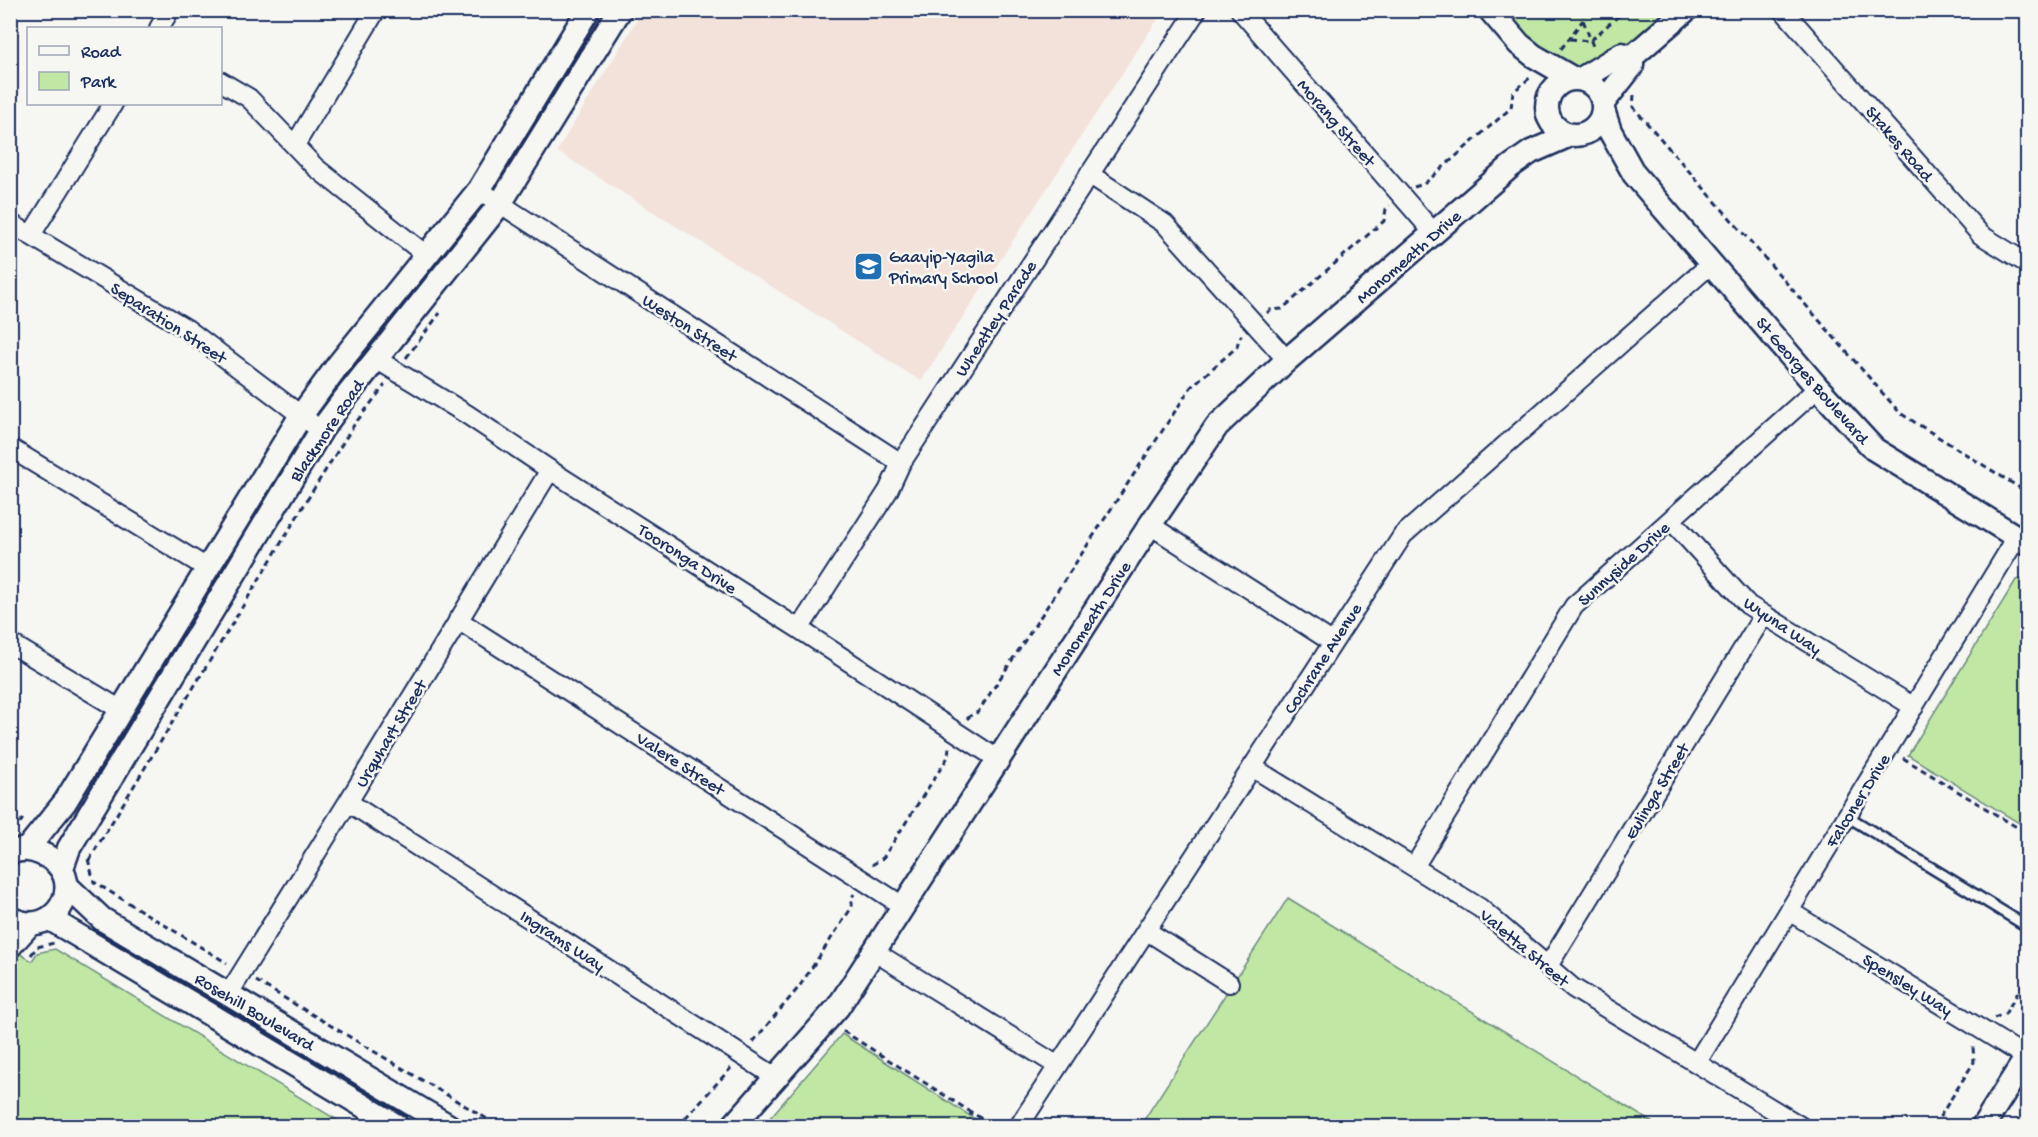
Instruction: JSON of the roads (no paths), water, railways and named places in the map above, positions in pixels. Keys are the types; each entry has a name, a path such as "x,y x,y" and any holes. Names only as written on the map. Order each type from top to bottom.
{"street":[{"path":"160,27 170,10"},
{"path":"295,145 376,10"},
{"name":"Blackmore Road","path":"19,851 65,802 300,417 338,365 479,190 588,10"},
{"name":"Blackmore Road","path":"10,946 30,921 65,897 69,848 322,429 500,204 620,10"},
{"name":"Wheatley Parade","path":"799,629 888,491 901,463 1197,10"},
{"name":"Morang Street","path":"1240,10 1434,233"},
{"path":"1490,10 1519,44 1534,56 1577,79 1592,84 1603,106"},
{"path":"1519,44 1540,82 1554,127 1574,136 1588,133 1595,127 1603,106 1632,66 1632,57 1686,10"},
{"name":"Stakes Road","path":"1783,10 1981,235 2028,264"},
{"path":"1547,105 1557,86 1564,81 1577,79 1622,54 1632,57"},
{"path":"222,82 249,98 315,166 426,255"},
{"path":"31,235 112,105"},
{"name":"Monomeath Drive","path":"1510,166 1531,139 1547,105"},
{"name":"St Georges Boulevard","path":"1603,106 1610,131 1634,174"},
{"name":"Monomeath Drive","path":"733,1126 828,1021 875,952 1150,525 1217,426 1287,360 1510,166 1531,152 1574,136"},
{"name":"St Georges Boulevard","path":"1574,136 1598,145 1634,174 1818,388 1874,449 2022,540"},
{"path":"1089,174 1166,224 1287,360"},
{"name":"Weston Street","path":"479,190 901,463"},
{"name":"Separation Street","path":"10,223 187,329 300,417 322,429"},
{"name":"Cochrane Avenue","path":"1019,1126 1403,535 1710,264"},
{"name":"Tooronga Drive","path":"376,359 468,415 999,760"},
{"name":"Sunnyside Drive","path":"1414,867 1574,606 1818,388"},
{"path":"10,448 207,568"},
{"name":"Urquhart Street","path":"228,995 550,470"},
{"name":"Wyuna Way","path":"1671,520 1748,605 1914,707"},
{"path":"1150,525 1332,642"},
{"name":"Falconer Drive","path":"1697,1062 1914,707 2022,540"},
{"name":"Eulinga Street","path":"1548,966 1763,616"},
{"name":"Valere Street","path":"459,620 903,906"},
{"path":"10,643 121,710"},
{"name":"Valetta Street","path":"1252,766 1480,908 1573,988 1800,1126"},
{"name":"Ingrams Way","path":"348,802 777,1078"},
{"name":"Rosehill Boulevard","path":"19,851 46,856 102,919 449,1126"},
{"name":"Spensley Way","path":"1789,912 2027,1056"},
{"name":"Rosehill Boulevard","path":"30,921 397,1126"},
{"path":"1147,931 1229,982"},
{"path":"875,952 1058,1066"},
{"path":"1983,1126 2027,1056"}],"lane":[{"path":"1847,816 2028,927"}],"place":[{"name":"Gaayip-Yagila Primary School","path":"868,266"}]}
